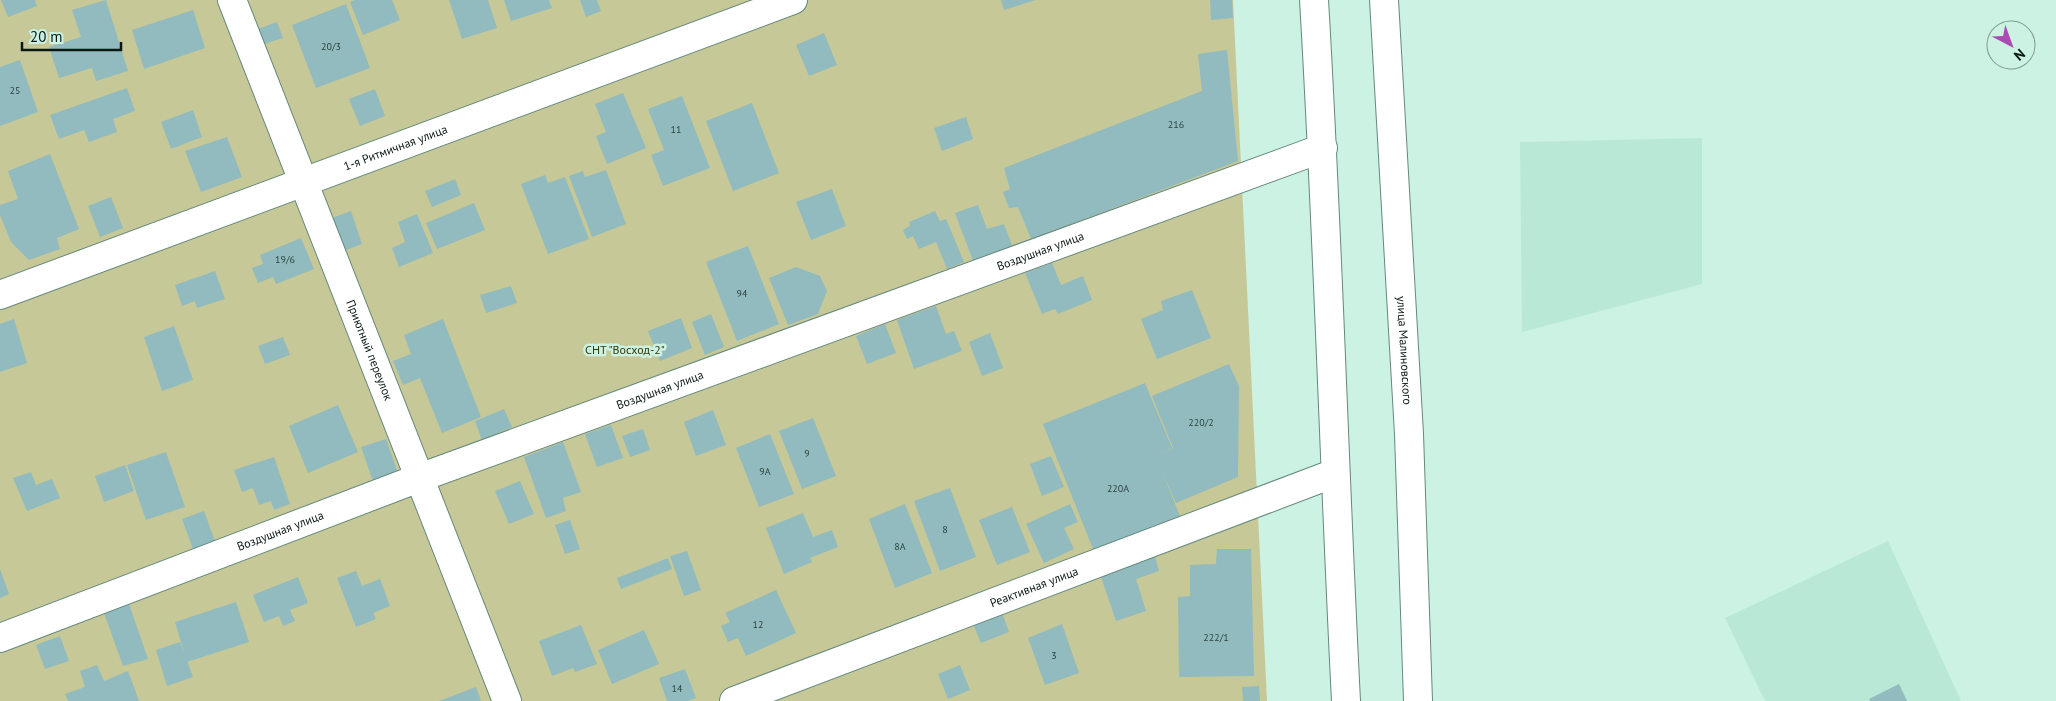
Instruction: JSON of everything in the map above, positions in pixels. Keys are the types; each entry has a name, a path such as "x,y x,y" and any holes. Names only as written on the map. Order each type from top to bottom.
{"main road":[{"name":"Приютный переулок","path":"232,0 507,701"},
{"name":"1-я Ритмичная улица","path":"0,295 793,0"},
{"path":"1314,0 1323,148 1335,473 1346,701"},
{"name":"улица Малиновского","path":"1384,0 1408,434 1418,701"},
{"name":"Воздушная улица","path":"0,638 418,478 1323,148"},
{"name":"Реактивная улица","path":"734,701 1335,473"}],"shaded area":[{"path":"1702,138 1702,284 1522,332 1520,142"},
{"path":"1888,541 1961,701 1765,701 1725,618"}],"green space":[{"name":"СНТ \"Восход-2\"","path":"0,0 1233,0 1267,701 0,701"}],"building":[{"path":"1,0 35,0 37,6 8,17"},
{"path":"106,0 128,71 96,81 92,68 59,78 49,47 81,37 72,10"},
{"path":"355,0 392,0 400,20 363,35 350,2"},
{"path":"449,0 488,0 497,28 462,39"},
{"path":"504,0 549,0 552,8 511,21"},
{"path":"580,0 597,0 601,11 586,17"},
{"path":"1001,0 1036,0 1004,10"},
{"path":"1210,0 1232,0 1233,18 1211,20"},
{"path":"346,4 370,68 316,88 292,25"},
{"path":"193,10 205,48 144,69 132,30"},
{"path":"277,22 283,38 261,45 255,30"},
{"path":"824,33 837,65 809,76 796,45"},
{"path":"1227,50 1238,161 1061,228 1035,240 1031,239 1018,207 1009,208 1003,192 1010,189 1004,168 1202,91 1198,54"},
{"path":"20,60 38,112 0,126 0,67"},
{"path":"127,88 135,111 113,119 117,132 89,142 84,130 59,139 50,115"},
{"path":"375,89 385,116 360,126 349,99"},
{"path":"623,93 646,148 607,164 596,136 606,132 595,104"},
{"path":"682,96 710,168 663,186 651,155 664,150 648,109"},
{"path":"752,103 779,173 733,191 706,121"},
{"path":"193,110 202,137 171,149 161,122"},
{"path":"966,117 973,139 942,151 934,128"},
{"path":"227,137 242,177 201,192 185,151"},
{"path":"50,154 79,229 57,238 60,249 29,260 11,242 0,215 0,205 18,199 8,171"},
{"path":"606,170 626,224 592,237 569,176 583,171 585,177"},
{"path":"545,175 548,183 565,177 589,239 548,254 521,184"},
{"path":"455,179 461,195 432,207 425,191"},
{"path":"832,189 846,226 811,240 796,202"},
{"path":"111,197 123,228 100,237 88,206"},
{"path":"474,203 485,230 437,249 426,223"},
{"path":"978,205 987,229 1004,224 1013,248 974,263 955,213"},
{"path":"351,211 362,244 344,251 332,218"},
{"path":"935,211 940,221 946,219 964,262 947,269 936,242 919,249 913,236 907,239 903,230 910,226 909,222"},
{"path":"417,214 433,253 399,267 392,248 405,242 398,222"},
{"path":"301,238 314,269 276,284 273,277 258,283 252,268 263,264 260,255"},
{"path":"748,246 779,324 737,341 706,262"},
{"path":"1052,263 1061,285 1083,276 1092,300 1058,314 1055,309 1042,314 1025,273"},
{"path":"796,267 820,276 827,291 818,314 788,325 769,278"},
{"path":"215,271 225,299 197,308 195,301 182,306 175,285"},
{"path":"511,286 517,303 486,313 480,295"},
{"path":"1192,290 1211,338 1157,359 1141,319 1163,310 1161,301"},
{"path":"936,306 946,334 954,331 962,351 914,369 897,320"},
{"path":"711,314 724,347 705,355 692,322"},
{"path":"681,318 692,348 660,361 648,331"},
{"path":"14,319 27,363 0,372 0,324"},
{"path":"443,319 481,417 442,433 420,378 403,385 393,361 411,354 404,335"},
{"path":"885,324 896,353 867,364 856,336"},
{"path":"174,326 193,380 162,391 144,337"},
{"path":"990,333 1003,368 982,376 969,342"},
{"path":"283,337 290,355 265,364 258,346"},
{"path":"1229,364 1239,386 1238,477 1176,503 1163,474 1182,521 1093,549 1043,424 1145,383 1172,448 1155,455 1173,448 1152,396"},
{"path":"338,405 358,452 308,473 289,426"},
{"path":"504,409 512,427 482,440 475,421"},
{"path":"713,410 726,445 696,456 684,422"},
{"path":"813,418 836,476 802,489 779,431"},
{"path":"611,425 623,458 597,467 585,434"},
{"path":"643,429 650,450 630,457 622,436"},
{"path":"770,434 794,494 759,507 736,448"},
{"path":"386,439 399,476 374,484 361,447"},
{"path":"563,442 581,492 563,498 566,511 546,518 524,457"},
{"path":"166,452 185,507 146,520 127,465"},
{"path":"1051,456 1064,487 1042,496 1030,464"},
{"path":"274,457 290,504 274,510 271,501 259,505 253,488 242,492 234,470"},
{"path":"125,465 134,491 104,502 95,476"},
{"path":"31,472 36,485 52,479 60,498 27,511 13,478"},
{"path":"520,481 534,514 509,524 495,491"},
{"path":"950,488 976,557 940,571 914,501"},
{"path":"905,504 932,573 895,588 869,519"},
{"path":"1070,504 1078,522 1064,528 1074,549 1044,563 1026,524"},
{"path":"1012,507 1030,552 997,565 979,520"},
{"path":"204,511 215,541 193,549 182,519"},
{"path":"803,513 813,537 832,530 838,547 810,558 812,562 784,574 766,528"},
{"path":"570,520 580,549 565,554 555,525"},
{"path":"1217,549 1251,549 1254,676 1179,677 1178,597 1190,596 1190,565 1216,564"},
{"path":"687,551 701,590 684,596 670,556"},
{"path":"1155,556 1159,571 1136,579 1146,611 1116,621 1100,574"},
{"path":"668,558 672,569 621,589 617,578"},
{"path":"0,569 9,594 0,598"},
{"path":"356,571 362,586 380,579 390,606 373,613 376,619 356,627 337,578"},
{"path":"298,577 308,603 290,610 295,621 283,626 279,616 264,622 253,595"},
{"path":"776,590 796,633 746,656 738,638 728,642 721,626 730,622 725,613"},
{"path":"236,602 249,642 187,662 175,622"},
{"path":"129,604 148,659 123,666 104,613"},
{"path":"1000,607 1009,632 981,643 971,619"},
{"path":"1062,624 1079,673 1045,685 1028,638"},
{"path":"581,625 597,664 575,672 573,668 552,676 539,641"},
{"path":"644,630 659,664 612,684 598,650"},
{"path":"60,636 69,661 45,669 36,645"},
{"path":"180,642 193,677 167,686 156,650"},
{"path":"97,665 104,681 128,671 139,701 68,701 65,694 85,687 80,671"},
{"path":"960,665 970,690 948,699 938,674"},
{"path":"685,669 696,698 688,701 667,701 659,678"},
{"path":"1899,684 1907,701 1870,701 1869,699"},
{"path":"1259,686 1260,701 1243,701 1242,687"},
{"path":"476,687 481,701 439,701"}]}
